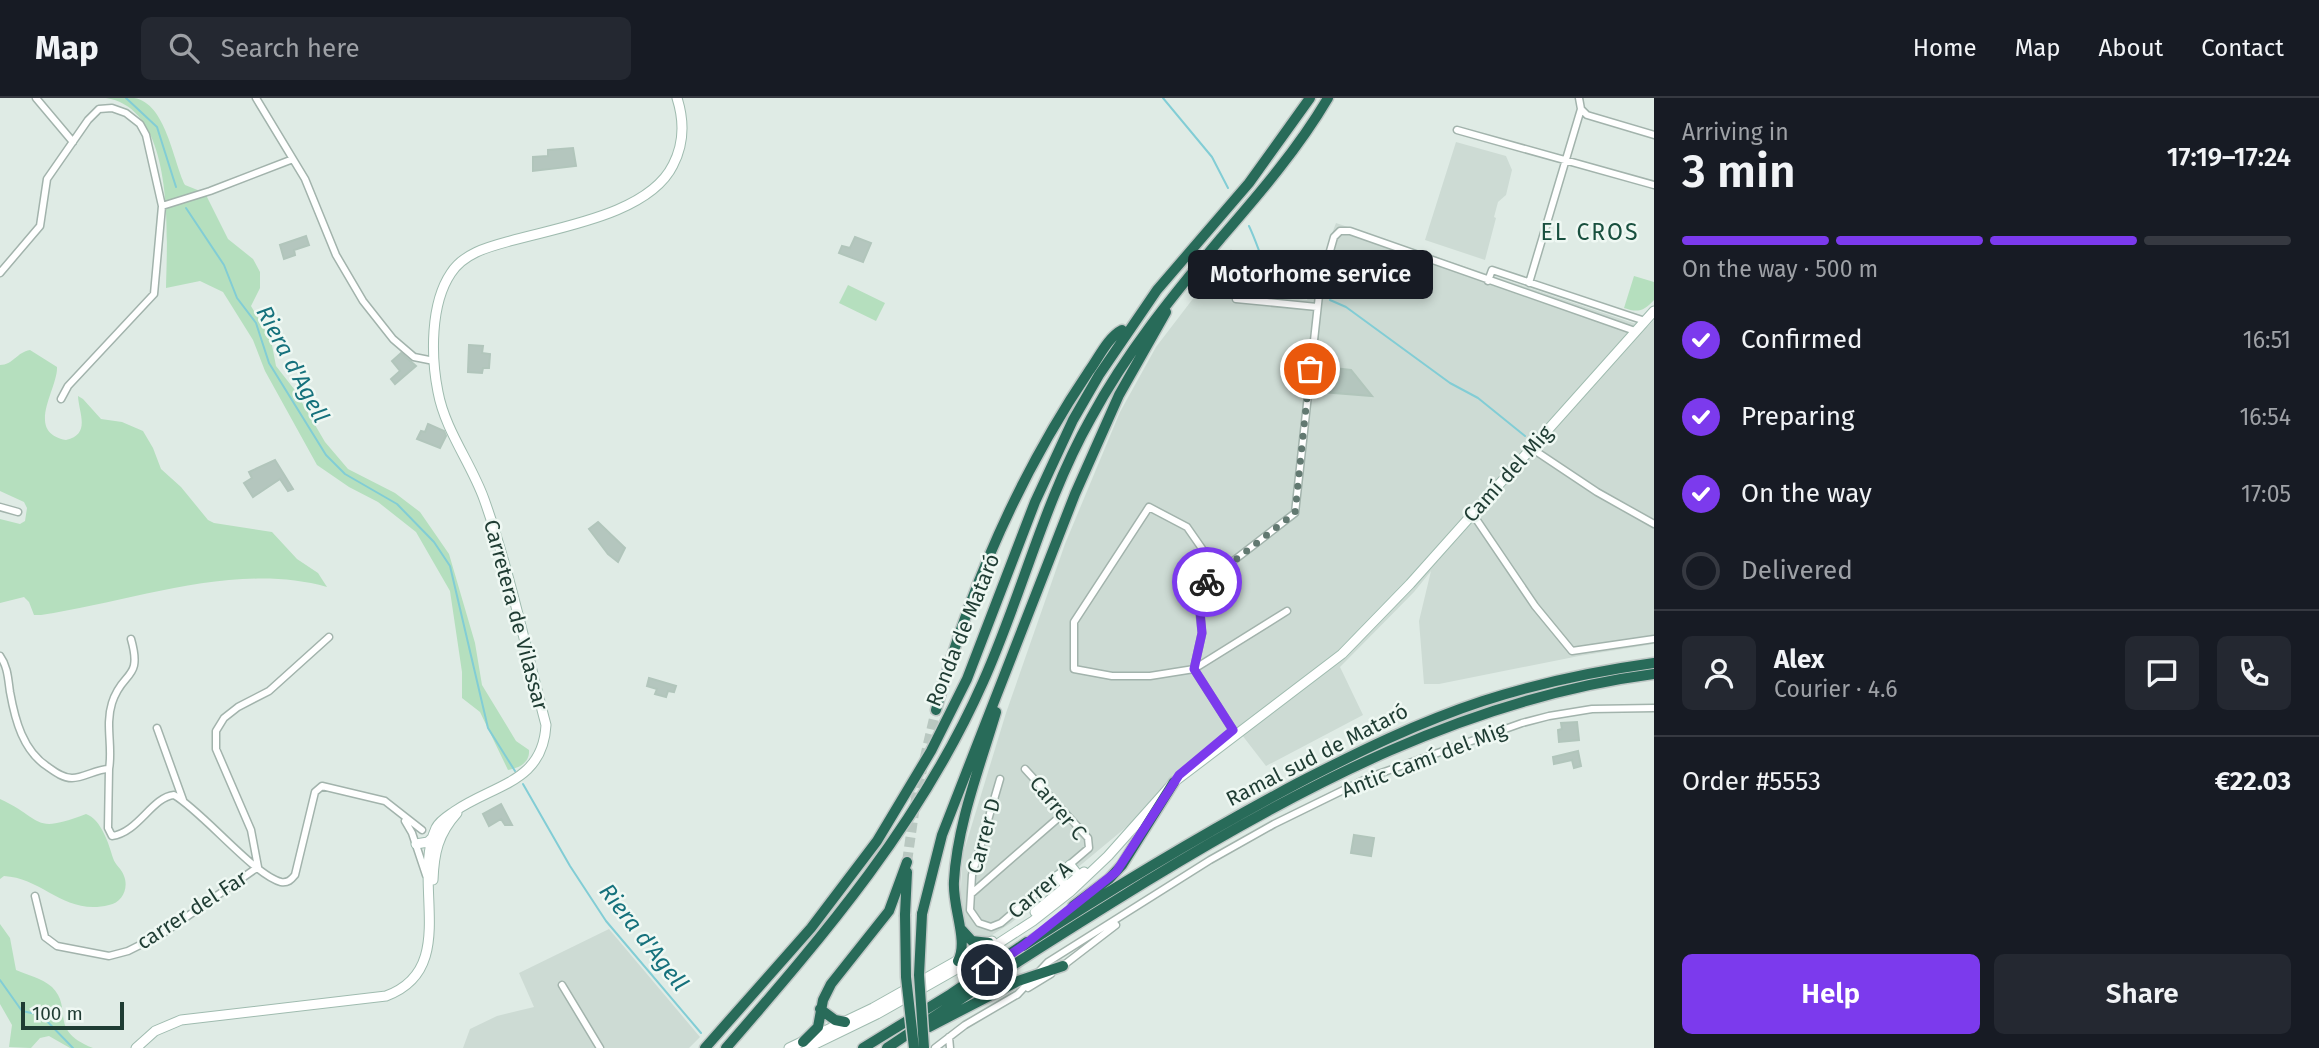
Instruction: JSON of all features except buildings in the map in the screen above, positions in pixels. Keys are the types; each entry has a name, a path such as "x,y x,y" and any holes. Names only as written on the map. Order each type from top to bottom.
{"highway":[{"name":"Ronda de Mataró","path":"705,1048 811,928 869,852 931,751 967,679 1056,453 1099,375 1128,328 1205,231 1249,183 1310,98"},
{"name":"Ronda de Mataró","path":"726,1048 822,938 887,853 943,760 984,681 1048,508 1090,419 1128,358 1168,303 1285,160 1328,98"},
{"path":"924,1048 919,975 922,914 942,835 1096,442 1119,395 1166,317 1168,303"},
{"path":"936,710 964,621 994,545 1027,474 1067,404 1106,347 1118,332 1128,328"},
{"name":"Ramal sud de Mataró","path":"1023,946 1114,888 1232,819 1406,730 1516,690 1575,676 1654,663"},
{"path":"958,961 964,945 954,892 956,863 1006,680 1005,672"},
{"path":"890,1047 1044,945 1195,852 1335,776 1411,741 1484,712 1553,692 1654,674"},
{"path":"863,1048 1023,946 1116,872 1174,782"},
{"path":"805,1045 818,1027 821,1009 831,984 889,911 908,862 906,977 914,1048"},
{"path":"958,923 972,941 989,943"},
{"path":"890,1047 1010,985 1063,966"},
{"path":"821,1009 835,1020 845,1022"}],"street":[{"path":"36,98 73,142"},
{"path":"256,98 319,207 336,255 363,301 393,339 414,357 434,361"},
{"name":"Carretera de Vilassar","path":"430,831 470,801 528,771 543,749 547,724 496,537 480,489 441,405 434,361 440,296 453,270 477,252 617,210 647,196 660,185 677,157 682,125 677,98"},
{"path":"1529,283 1581,109 1579,98"},
{"path":"0,273 40,226 47,179 99,109 112,108 126,113 140,124 146,135 162,206 154,293 68,386 61,399"},
{"path":"1581,109 1595,119 1654,135"},
{"path":"1457,130 1654,185"},
{"path":"162,206 293,159"},
{"path":"1233,730 1194,669 1202,633 1198,589 1295,513 1317,307 1334,237 1340,231 1350,231 1635,331"},
{"path":"1488,281 1492,270 1645,321"},
{"path":"1236,299 1317,307"},
{"name":"Camí del Mig","path":"805,1045 1020,924 1079,876 1170,778 1329,665 1410,584 1654,311"},
{"path":"1531,448 1597,492 1654,524"},
{"path":"0,507 18,512"},
{"path":"1219,573 1187,527 1149,507 1074,622 1074,669 1112,676 1150,676 1194,669 1287,611"},
{"path":"1472,513 1535,606 1572,651 1654,639"},
{"name":"Camí del Mig","path":"789,1048 805,1045 921,990 1023,928 1070,892 1115,848 1174,782 1233,730 1360,635"},
{"path":"258,867 250,830 216,749 216,731 224,718 238,707 269,691 329,637"},
{"path":"131,639 136,656 135,668 116,693 109,718 111,755 108,828 112,836 119,835 145,817 164,797 174,795 258,867 283,882 290,881 295,875 316,792 322,786 385,801 402,816 430,831"},
{"path":"0,656 6,664 13,707 25,743 39,761 61,775 74,778 100,769 109,769"},
{"name":"Camí del Mig","path":"1233,730 1240,729 1289,695"},
{"name":"Antic Camí del Mig","path":"1017,995 1048,962 1210,860 1274,824 1370,776 1549,716 1592,709 1654,708"},
{"path":"157,728 183,800"},
{"name":"Carrer C","path":"1025,769 1088,838 1089,848"},
{"name":"Carrer D","path":"971,894 971,881 1000,779"},
{"path":"430,879 436,847 454,817 470,801"},
{"path":"971,894 1064,813"},
{"path":"402,816 415,840 430,879"},
{"path":"415,840 417,830 430,831 454,817"},
{"path":"415,840 428,842 430,831"},
{"path":"136,1048 155,1031 181,1020 353,1001 398,992 409,984 424,962 428,945 430,831"},
{"name":"Carrer A","path":"971,894 970,910 979,923 991,927 1001,923 1089,848"},
{"name":"Camí del Mig","path":"1079,876 1084,875 1115,848"},
{"path":"1070,866 1079,876"},
{"name":"carrer del Far","path":"35,896 45,937 57,946 109,956 128,951 163,934 258,867"},
{"path":"1058,876 1067,887"},
{"path":"971,881 979,886"},
{"name":"Camí del Mig","path":"1023,928 1067,891 1067,887"},
{"name":"Antic Camí del Mig","path":"935,1048 1063,966 1139,907"},
{"path":"562,985 600,1048"},
{"path":"949,1037 950,1048"}],"shaded area":[{"path":"1456,142 1506,156 1512,170 1506,195 1498,202 1485,260 1425,240"},
{"path":"1336,223 1633,323 1647,327 1654,320 1654,644 1439,684 1424,684 1419,621 1431,571 1414,592 1340,667 1363,715 1266,766 1242,735 1201,765 1011,923 989,937 978,938 969,934 964,925 960,903 963,854 1006,713 1065,544 1120,412 1156,347 1231,249 1264,295 1307,300"},
{"path":"609,929 700,1037 689,1048 463,1048 470,1029 497,1016 534,1007 519,973"}],"green space":[{"path":"106,98 134,98 145,102 154,110 167,134 185,185 205,193 228,239 253,259 260,272 260,288 251,306 271,340 276,366 294,389 325,442 348,469 395,493 420,512 449,554 475,643 482,685 516,741 529,750 526,762 520,766 508,770 480,712 462,698 462,672 450,591 416,532 378,502 349,487 317,465 265,371 253,340 223,292 200,281 166,288 166,208 156,149 145,125 129,107"},
{"path":"1634,276 1654,282 1654,300 1644,309 1637,311 1624,308"},
{"path":"848,285 885,303 876,321 839,303"},
{"path":"30,350 57,367 45,419 47,428 54,435 66,440 79,433 82,422 78,396 101,419 122,422 143,431 161,469 181,487 208,520 272,532 297,559 318,573 327,587 292,580 220,581 41,615 34,615 24,597 0,603 0,519 20,524 25,521 27,508 24,502 0,491 0,365"},
{"path":"0,799 46,824 86,814 96,821 124,876 126,885 121,898 109,905 80,905 18,878 4,876 0,879"},
{"path":"0,924 10,938 16,970 52,987 58,995 70,1034 93,1048 70,1048 49,1036 40,1038 31,1048 9,1047 12,1025 0,1004"}],"waterway":[{"name":"Riera d'Agell","path":"126,98 157,127 176,187"},
{"path":"1163,98 1212,157 1228,188"},
{"name":"Riera d'Agell","path":"186,208 224,265 237,298 256,323 269,363 326,455 345,474 397,504 434,542 450,566 488,728 515,771"},
{"path":"1249,226 1263,261 1274,279 1293,291 1308,295"},
{"path":"1330,300 1346,307 1450,383 1478,398 1525,436"},
{"name":"Riera d'Agell","path":"523,784 570,866 606,921 701,1033"},
{"path":"0,980 22,1011 41,1015 73,1048"}],"tunnel":[{"path":"907,862 917,791 936,710"}],"way so far":[{"path":"1207,582 1295,513 1310,369"}],"place":[{"name":"Motorhome service","path":"1310,369"}],"district":[{"name":"EL CROS","path":"1590,232"}],"route":[{"path":"987,970 1023,946 1116,872 1129,856 1179,775 1233,730 1194,669 1202,633 1198,589 1207,582"}]}
